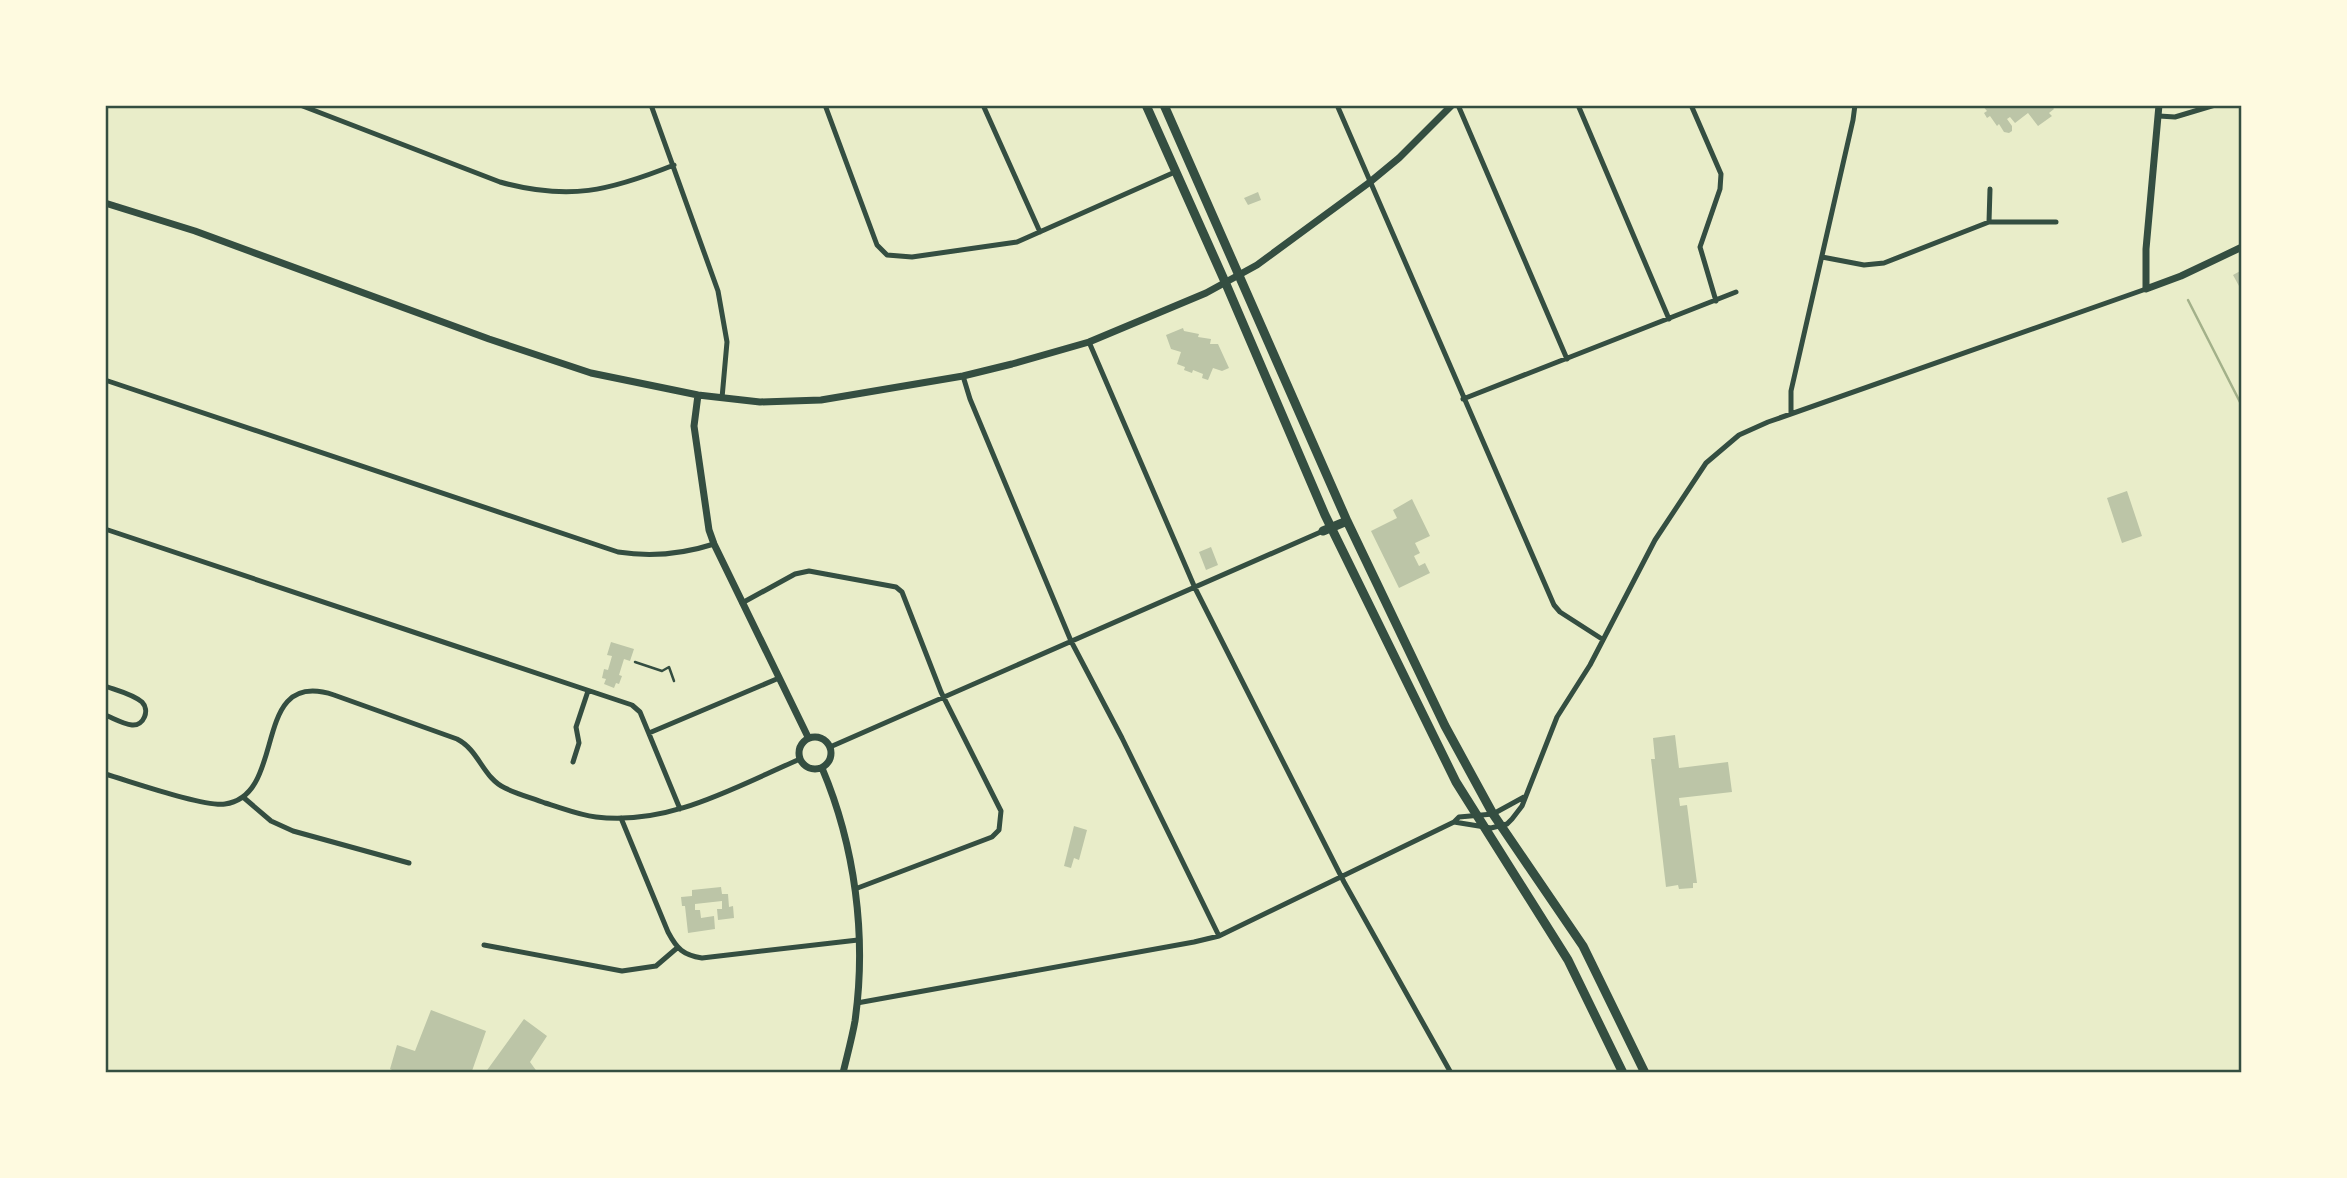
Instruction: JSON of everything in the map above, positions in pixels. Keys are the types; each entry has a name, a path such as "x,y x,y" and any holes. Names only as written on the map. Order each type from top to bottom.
{"highway":[{"path":"1146,105 1226,284 1327,530 1365,593 1455,782 1568,960 1623,1073"},
{"path":"1164,105 1348,521 1439,716 1501,827 1583,946 1646,1073"},
{"path":"1327,530 1348,521"}],"street":[{"path":"300,105 500,182 525,189 552,192 594,191 633,182 674,165"},
{"path":"652,105 718,291 724,316 727,342 722,398"},
{"path":"825,105 877,245 890,255 912,257 1006,245 1175,172"},
{"path":"983,105 1040,232"},
{"path":"1337,105 1554,605 1560,612 1602,639"},
{"path":"105,203 229,243 552,361 621,381 698,396 760,402 837,398 963,376 1089,342 1226,284 1276,252 1370,183 1452,105"},
{"path":"1458,105 1567,359"},
{"path":"1578,105 1670,319"},
{"path":"1691,105 1721,178 1720,189 1700,247 1716,301"},
{"path":"1791,414 1791,391 1855,105"},
{"path":"2146,289 2146,249 2159,105"},
{"path":"2159,117 2175,117 2215,105"},
{"path":"1989,222 1990,189"},
{"path":"1822,257 1864,265 1884,263 1989,222 2056,222"},
{"path":"1454,822 1501,827 1513,819 1522,806 1557,717 1590,665 1644,558 1706,463 1739,435 1791,414 2181,276 2242,247"},
{"path":"1463,399 1736,292"},
{"path":"1089,342 1195,588 1341,876 1451,1073"},
{"path":"963,376 970,399 1071,641 1219,936"},
{"path":"105,380 618,552 683,552 714,544"},
{"path":"698,396 695,439 709,530 808,737"},
{"path":"105,529 636,707 680,809"},
{"path":"830,747 1327,530"},
{"path":"742,603 795,574 809,571 897,587 902,593 943,698 1001,811 999,831 992,837 855,889"},
{"path":"649,733 779,678"},
{"path":"105,686 138,699 144,704 146,711 145,719 133,725 105,715"},
{"path":"105,774 210,803 227,803 243,797 252,789 259,776 283,707 297,694 314,690 461,741 471,749 495,782 507,790 573,812 598,817 651,817 680,809 800,759"},
{"path":"573,762 579,743 576,727 588,691"},
{"path":"808,737 820,737 830,747 829,761 822,768 809,768 800,759 801,744 808,737"},
{"path":"822,768 845,835 855,889 858,940 857,1003 843,1073"},
{"path":"243,797 271,821 293,831 408,863"},
{"path":"857,1003 1219,936 1454,822 1459,817 1493,814 1524,797"},
{"path":"621,818 677,948 687,955 702,958 858,940"},
{"path":"484,945 622,971 656,966 677,948"}],"lane":[{"path":"635,662 662,671 669,667 674,681"}],"building":[{"path":"1982,105 2051,105 2054,109 2049,113 2052,116 2038,126 2028,113 2015,123 2010,117 2007,119 2012,131 2009,133 2004,132 1999,124 1997,126 1990,116 1987,118 1984,113 1987,111"},
{"path":"1258,192 1261,200 1248,205 1244,198"},
{"path":"2242,270 2242,285 2239,286 2233,275"},
{"path":"1183,328 1184,331 1199,334 1198,337 1211,339 1210,344 1218,344 1229,368 1222,371 1213,368 1208,380 1202,378 1203,374 1184,370 1185,367 1177,364 1181,352 1171,349 1166,335"},
{"path":"2127,491 2142,536 2122,543 2107,498"},
{"path":"1412,499 1430,536 1415,543 1420,553 1414,556 1419,566 1425,563 1430,573 1399,588 1371,531 1397,518 1393,510"},
{"path":"1211,547 1218,565 1206,570 1199,552"},
{"path":"611,642 634,649 630,661 624,659 619,675 622,676 614,688 604,684 606,679 602,678 604,669 608,670 612,656 607,655"},
{"path":"1675,735 1679,768 1728,762 1732,792 1679,798 1680,806 1687,805 1697,883 1693,883 1693,888 1679,889 1678,885 1666,887 1651,759 1655,759 1653,738"},
{"path":"1074,826 1087,830 1079,860 1074,858 1071,868 1064,866"},
{"path":"721,887 722,894 728,894 729,907 733,906 734,918 718,920 717,909 722,909 722,901 695,904 695,910 700,910 701,918 714,916 715,929 688,933 685,906 682,906 681,897 692,896 692,890"},
{"path":"431,1010 486,1031 472,1071 477,1073 398,1073 390,1069 397,1045 415,1051"},
{"path":"524,1019 547,1036 530,1062 538,1073 485,1073"}],"waterway":[{"path":"2188,300 2242,406"}]}
